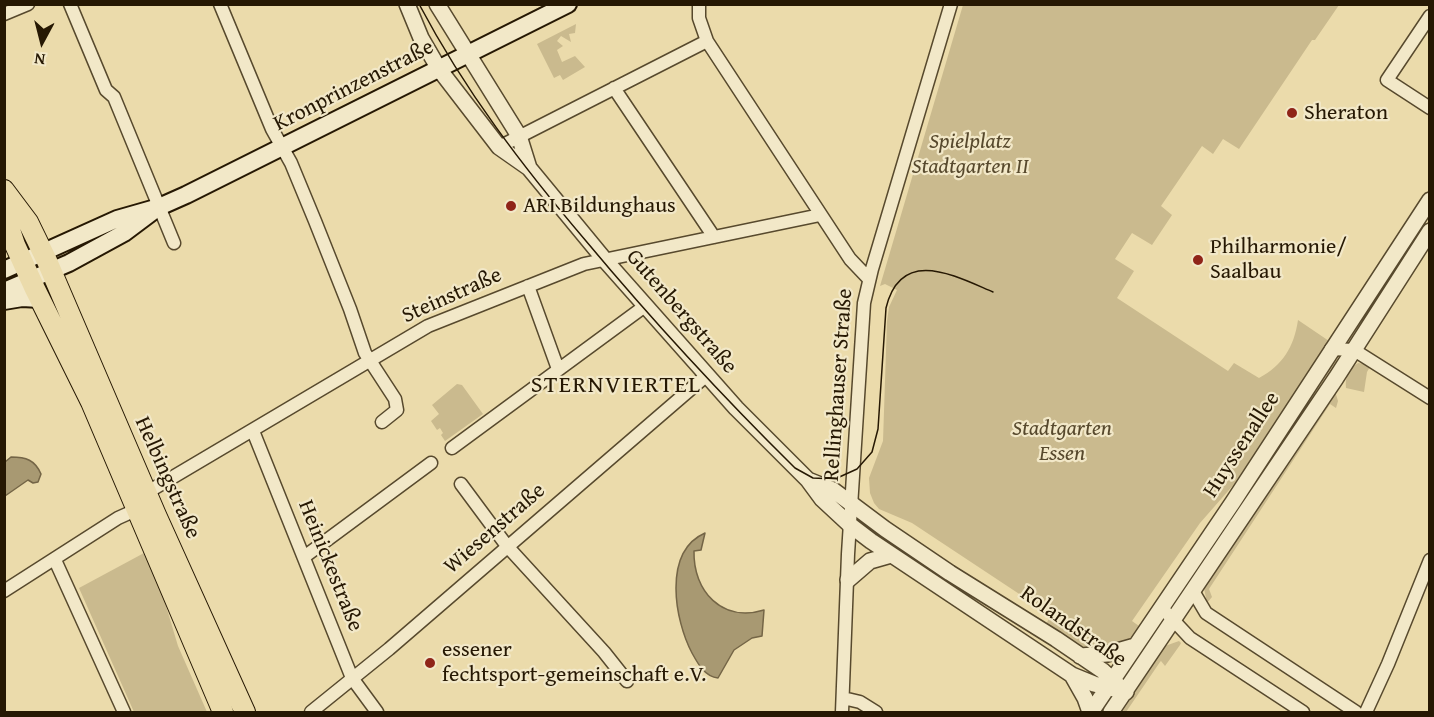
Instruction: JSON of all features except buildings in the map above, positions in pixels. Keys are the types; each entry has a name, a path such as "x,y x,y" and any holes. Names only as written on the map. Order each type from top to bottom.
{"main road":[{"name":"Kronprinzenstraße","path":"4,291 21,270 47,262 117,219 159,207 567,4"},
{"name":"Helbingstraße","path":"4,191 23,214 47,262 223,712"},
{"name":"Helbingstraße","path":"4,191 9,227 21,270 78,373 245,712"},
{"path":"4,301 22,298 39,299"}],"street":[{"path":"4,15 28,4"},
{"path":"70,4 106,90 114,97 174,243"},
{"path":"220,4 272,129 291,164 315,221 369,361 397,406 397,410 382,422"},
{"name":"Gutenbergstraße","path":"407,4 421,38 438,69 498,147 528,168 706,375 743,416 808,480"},
{"name":"Gutenbergstraße","path":"437,4 519,136 528,168"},
{"name":"Rellinghauser Straße","path":"699,4 699,18 707,41 820,215 850,259 869,279 862,320 842,712"},
{"path":"869,279 951,4"},
{"path":"1430,16 1387,80 1430,108"},
{"path":"498,147 707,41"},
{"path":"614,88 714,237"},
{"name":"Huyssenallee","path":"1091,712 1430,200"},
{"name":"Steinstraße","path":"4,591 118,518 140,500 428,326 584,264 820,215"},
{"name":"Huyssenallee","path":"1111,712 1354,350 1430,231"},
{"path":"528,286 558,369"},
{"path":"452,448 645,306"},
{"path":"1331,349 1354,350 1430,398"},
{"name":"Wiesenstraße","path":"311,712 706,375"},
{"name":"Heinickestraße","path":"253,431 352,678 377,712"},
{"path":"304,557 431,463"},
{"name":"Rolandstraße","path":"808,480 833,490 885,529 1056,639 1080,656 1109,684"},
{"name":"Rolandstraße","path":"808,480 822,499 850,525 891,555 1072,675 1109,684 1126,692"},
{"path":"461,484 507,546 604,652 627,681"},
{"path":"848,580 870,561 891,555"},
{"path":"55,560 124,712"},
{"path":"1366,712 1430,560"},
{"path":"1193,591 1206,613 1356,712"},
{"path":"1162,608 1197,642 1303,712"},
{"path":"1037,651 1056,639"},
{"path":"1080,656 1107,654 1135,646"},
{"path":"1072,675 1091,712"},
{"path":"843,698 860,702 876,712"}],"green space":[{"name":"Stadtgarten Essen","path":"963,5 1339,5 1315,40 1312,40 1239,149 1223,139 1213,154 1202,146 1161,206 1172,215 1152,245 1132,233 1115,259 1134,271 1117,298 1228,371 1234,363 1259,378 1267,373 1286,354 1294,339 1298,320 1329,341 1236,482 1200,523 1132,621 1139,626 1132,636 1125,642 1097,651 1072,643 1045,626 1051,615 912,523 879,509 870,493 869,478 883,441 887,321 889,307 897,290 885,284 880,286"},
{"path":"576,24 575,33 569,34 571,42 561,36 557,41 563,46 557,50 562,62 575,56 585,67 563,80 560,75 554,78 537,44"},
{"path":"1339,360 1237,517 1234,516 1254,477 1327,366"},
{"path":"1358,363 1371,365 1367,372 1364,392 1346,388 1348,374"},
{"path":"457,384 462,385 483,414 445,441 440,428 437,430 431,421 439,414 432,405"},
{"path":"1335,391 1338,401 1336,408 1330,404 1209,589 1212,597 1207,603 1204,588"},
{"path":"144,553 164,599 178,646 207,712 134,712 79,588"},
{"path":"1179,641 1180,645 1165,666 1161,661 1126,712 1122,712 1165,646"}],"shaded area":[{"path":"11,457 29,460 36,465 41,474 38,482 33,483 28,480 5,496 5,462"},
{"path":"705,533 701,550 694,551 695,566 705,591 723,608 735,612 749,613 764,610 762,636 752,638 734,650 718,678 706,673 694,657 686,639 677,606 676,588 682,555 691,542"}],"tram line":[{"path":"419,4 475,98 563,213 636,300 714,385 795,468 813,478 835,479 857,469 872,452 878,429 886,308 893,289 904,277 916,271 931,271 962,279 993,292"}],"place":[{"name":"Sheraton","path":"1292,113"},
{"name":"ARI Bildunghaus","path":"511,206"},
{"name":"Philharmonie/ Saalbau","path":"1198,260"},
{"name":"essener fechtsport-gemeinschaft e.V.","path":"430,663"}],"district":[{"name":"STERNVIERTEL","path":"616,386"}],"park label":[{"name":"Spielplatz Stadtgarten II","path":"970,154"}]}
